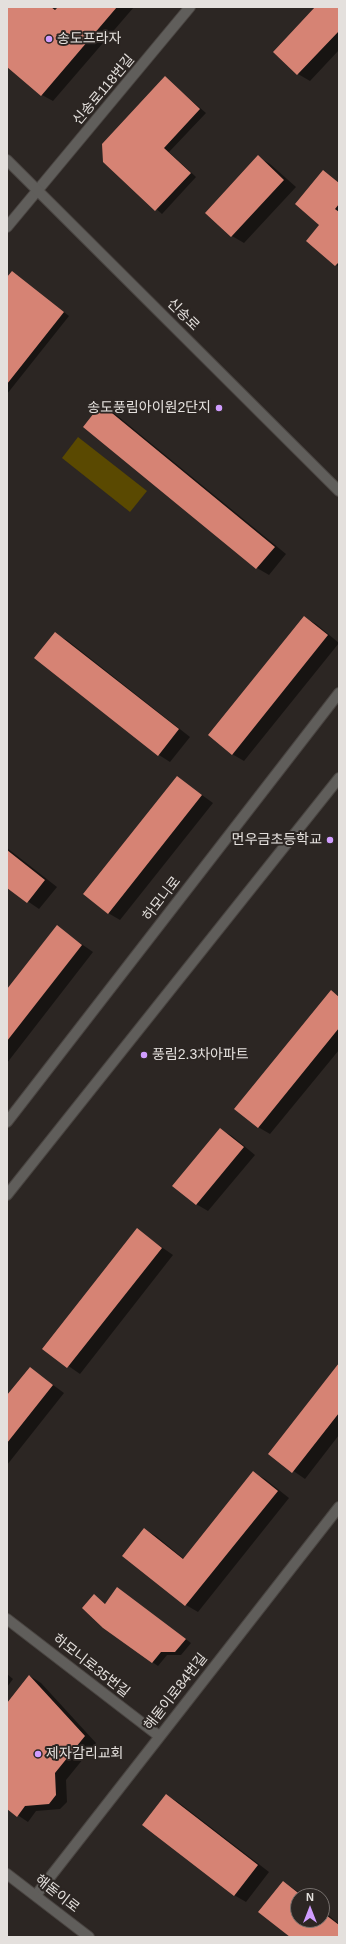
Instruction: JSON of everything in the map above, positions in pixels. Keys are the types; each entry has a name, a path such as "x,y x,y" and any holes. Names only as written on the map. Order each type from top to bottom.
{"street":[{"name":"신송로118번길","path":"7,227 190,7"},
{"name":"신송로","path":"7,160 39,190 339,491"},
{"name":"하모니로","path":"7,1122 339,693"},
{"path":"7,1195 339,778"},
{"name":"해돋이로84번길","path":"36,1895 339,1507"},
{"name":"하모니로35번길","path":"7,1619 159,1736"},
{"name":"해돋이로","path":"7,1874 89,1937"}],"shaded area":[{"path":"78,437 147,491 130,512 62,458"}],"building":[{"name":"송도프라자","path":"7,7 51,7 55,10 58,7 117,7 41,96 7,67"},
{"path":"315,7 339,7 339,31 297,75 273,52"},
{"path":"165,76 200,109 164,148 191,173 155,211 103,162 102,144"},
{"path":"258,155 284,180 231,237 205,213"},
{"path":"323,170 339,183 339,204 335,209 339,212 339,262 335,266 306,241 319,225 295,204"},
{"path":"12,271 64,312 7,384 7,277"},
{"path":"101,404 275,547 256,569 83,427"},
{"path":"304,616 328,635 232,755 208,735"},
{"path":"55,632 179,729 158,756 34,658"},
{"path":"177,776 202,795 108,914 83,894"},
{"path":"7,850 45,880 27,903 7,888"},
{"path":"57,925 82,945 7,1041 7,989"},
{"path":"331,990 339,997 339,1028 258,1128 234,1109"},
{"path":"220,1128 244,1147 196,1205 172,1186"},
{"path":"137,1228 162,1248 67,1368 42,1349"},
{"path":"339,1363 339,1413 292,1473 268,1454"},
{"path":"30,1367 53,1385 7,1443 7,1395"},
{"path":"253,1471 278,1491 185,1606 122,1556 144,1528 183,1559"},
{"path":"117,1587 186,1639 175,1652 161,1652 152,1663 103,1628 82,1608 94,1594 105,1604"},
{"name":"제자감리교회","path":"29,1675 85,1736 55,1773 56,1795 49,1804 25,1806 17,1817 7,1809 7,1703"},
{"path":"166,1794 258,1865 234,1896 142,1825"},
{"path":"283,1881 292,1888 290,1888 290,1928 330,1928 330,1918 339,1925 339,1937 290,1937 258,1912"}],"place":[{"name":"송도프라자","path":"49,39"},
{"name":"송도풍림아이원2단지","path":"219,408"},
{"name":"먼우금초등학교","path":"330,840"},
{"name":"풍림2.3차아파트","path":"144,1055"},
{"name":"제자감리교회","path":"38,1754"}]}
